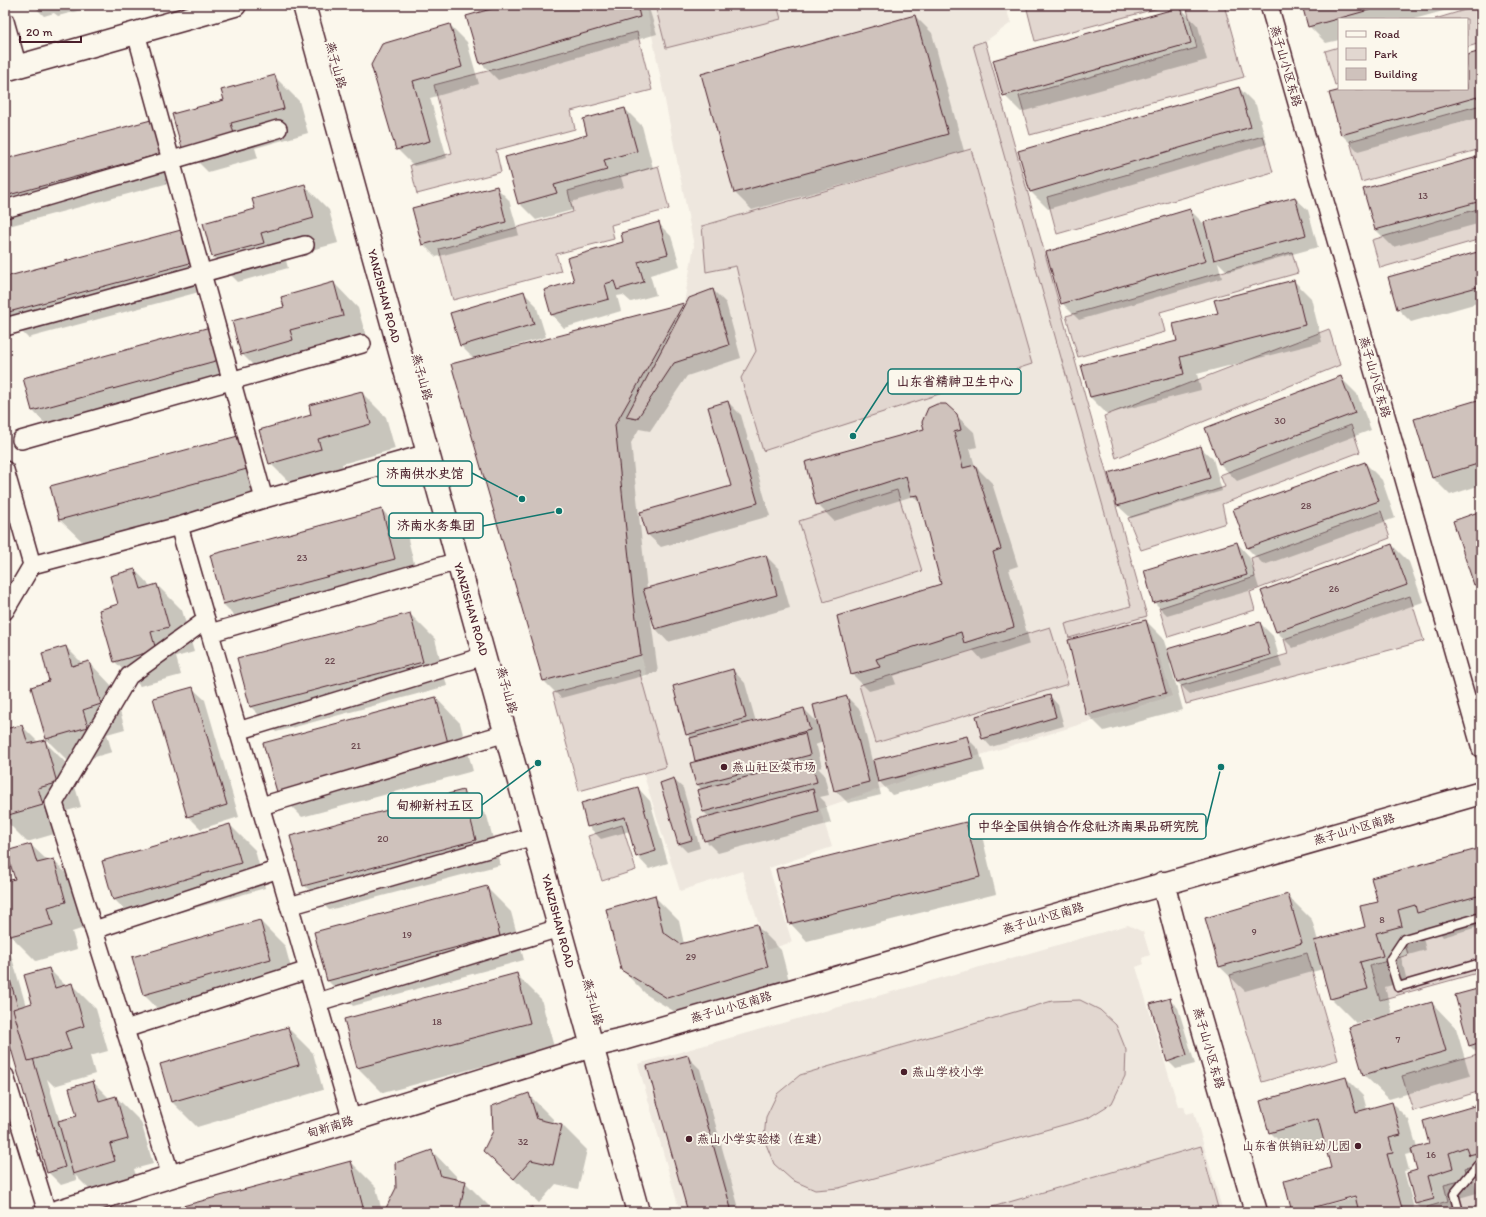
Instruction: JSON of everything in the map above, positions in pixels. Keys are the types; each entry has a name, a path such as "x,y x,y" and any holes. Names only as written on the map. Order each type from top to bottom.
{"street":[{"path":"5,21 11,69 235,5"},
{"name":"YANZISHAN ROAD","path":"304,5 560,928 598,1044 638,1212"},
{"name":"燕子山路","path":"319,5 598,1044 653,1212"},
{"name":"燕子山小区东路","path":"1269,5 1481,749"},
{"path":"136,33 264,499"},
{"path":"5,209 278,129"},
{"path":"5,327 305,246"},
{"path":"22,440 362,344"},
{"path":"5,611 32,565 178,526 264,499 428,453"},
{"path":"5,470 32,565"},
{"path":"178,526 352,1121"},
{"path":"172,1176 54,803 129,676 208,626 458,561"},
{"path":"238,731 484,656"},
{"path":"261,806 506,733"},
{"name":"燕子山小区南路","path":"598,1044 623,1039 1481,793"},
{"path":"289,906 534,836"},
{"path":"94,930 279,869"},
{"name":"燕子山小区东路","path":"1163,883 1186,970 1256,1212"},
{"path":"318,1002 560,928"},
{"path":"125,1029 308,970"},
{"name":"甸新南路","path":"56,1212 598,1044"},
{"path":"5,1076 47,1212"}],"lane":[{"path":"1481,917 1404,939 1390,960 1398,987 1481,963"},
{"path":"1459,1212 1454,1194 1478,1165 1481,1164"}],"shaded area":[{"path":"646,5 1005,5 1011,23 983,43 1092,447 1172,696 971,758 820,809 832,847 769,868 792,942 767,950 742,871 680,891 616,686 647,676 641,655 633,596 615,425 684,303 694,246"},
{"name":"燕山学校小学","path":"1128,925 1143,932 1150,955 1142,958 1144,964 1136,967 1178,1106 1184,1106 1186,1114 1194,1112 1223,1212 680,1212 638,1064"}],"green space":[{"path":"655,5 777,5 781,19 666,48"},
{"path":"1026,5 1170,5 1035,41"},
{"path":"1186,5 1224,5 1244,77 1030,135 1019,96 1197,48"},
{"path":"1475,7 1481,28 1481,43 1468,47 1468,18 1438,18"},
{"path":"637,32 652,90 571,111 575,129 496,150 501,172 417,194 410,165 452,153 434,85"},
{"path":"985,41 1147,616 1069,638 1065,624 1131,606 973,45"},
{"path":"1338,47 1338,84 1335,85 1325,51"},
{"path":"1481,105 1481,149 1361,182 1350,141"},
{"path":"1263,136 1273,172 1057,234 1047,197"},
{"path":"971,149 1032,364 763,451 741,378 756,351 736,266 706,272 702,226"},
{"path":"658,166 669,209 611,225 614,239 556,254 561,271 453,300 439,249 573,212 568,191"},
{"path":"1481,208 1481,239 1380,268 1372,240"},
{"path":"1292,252 1298,273 1160,312 1165,332 1078,357 1066,316"},
{"path":"1329,329 1340,365 1116,458 1104,416"},
{"path":"1351,425 1360,452 1222,504 1226,523 1141,550 1128,518 1225,487 1220,475"},
{"path":"897,490 922,571 824,602 799,521"},
{"path":"1381,511 1390,538 1250,592 1255,610 1168,637 1159,608 1255,577 1251,558"},
{"path":"1410,596 1424,641 1186,704 1181,686 1288,654 1284,639"},
{"path":"1050,627 1068,684 876,743 859,685"},
{"path":"639,670 666,767 579,791 553,693"},
{"path":"622,825 636,870 602,881 588,836"},
{"path":"1481,917 1481,972 1380,1000 1370,966 1408,955 1404,939"},
{"path":"1307,953 1338,1060 1262,1082 1230,975"},
{"path":"1080,1000 1100,1010 1116,1025 1126,1050 1125,1076 1112,1103 1088,1118 839,1188 815,1190 792,1180 774,1164 764,1139 766,1117 777,1094 800,1075 1052,1001"},
{"path":"1481,1053 1481,1091 1413,1111 1402,1076"},
{"path":"1201,1146 1218,1208 1205,1212 975,1212"},
{"path":"1481,1164 1481,1212 1428,1212 1427,1207 1448,1201 1444,1185 1468,1179 1465,1168"}],"building":[{"path":"505,5 637,5 640,17 480,64 466,16"},
{"path":"1302,5 1387,5 1338,18 1308,27"},
{"path":"1181,7 1191,43 1003,96 993,60"},
{"path":"915,15 948,134 734,193 701,74"},
{"path":"450,24 462,67 413,81 430,141 396,150 371,65 382,44"},
{"path":"1481,51 1481,96 1341,135 1329,93 1341,90 1468,90 1468,55"},
{"path":"275,75 284,109 231,123 234,134 182,148 172,114 224,100 221,90"},
{"path":"1239,87 1251,127 1030,192 1018,151"},
{"path":"625,108 637,151 604,160 607,170 554,185 557,193 518,204 505,157 587,135 583,119"},
{"path":"151,120 160,154 5,196 5,159"},
{"path":"1481,156 1481,201 1375,230 1363,189"},
{"path":"305,184 314,218 261,233 264,243 212,257 203,223 255,209 252,199"},
{"path":"497,186 506,222 422,245 412,208"},
{"path":"1295,197 1306,235 1214,260 1204,222"},
{"path":"1190,209 1206,261 1061,304 1046,252"},
{"path":"659,222 668,254 638,262 644,282 617,290 614,281 605,284 609,299 551,315 544,290 574,281 567,258 623,242 621,233"},
{"path":"181,230 190,263 5,313 5,277"},
{"path":"1481,251 1481,286 1397,309 1388,277"},
{"path":"1294,280 1305,325 1180,357 1184,374 1090,397 1081,365 1177,341 1173,324 1218,313 1214,300"},
{"path":"334,282 343,316 290,330 293,340 241,355 232,321 284,307 281,297"},
{"path":"713,289 729,345 674,363 637,419 626,417 689,298"},
{"path":"524,291 534,324 460,346 450,313"},
{"path":"684,303 615,425 633,596 641,655 543,681 451,364"},
{"path":"210,327 219,360 32,411 23,378"},
{"path":"1341,376 1355,413 1219,464 1205,428"},
{"path":"362,391 371,424 318,439 321,449 269,464 259,430 311,415 309,405"},
{"path":"1481,399 1481,463 1432,478 1414,419"},
{"path":"728,401 758,503 647,535 640,512 731,486 708,407"},
{"path":"937,404 946,404 957,414 961,430 954,432 963,468 975,465 1001,549 993,552 1014,627 964,643 961,632 876,659 880,667 851,675 837,616 941,584 918,495 911,496 906,476 816,505 805,462 924,429 922,422 928,408"},
{"path":"238,436 247,469 59,520 50,486"},
{"path":"1201,446 1210,478 1117,506 1108,473"},
{"path":"1365,462 1379,501 1247,548 1233,509"},
{"path":"382,509 395,559 223,604 210,555"},
{"path":"1481,511 1481,583 1474,585 1453,521"},
{"path":"1237,542 1247,575 1153,603 1144,570"},
{"path":"1392,544 1407,585 1276,632 1261,591"},
{"path":"766,555 777,595 655,629 643,589"},
{"path":"135,569 141,589 157,584 169,627 151,632 156,650 114,662 99,610 118,604 110,576"},
{"path":"410,613 423,662 250,707 237,658"},
{"path":"1146,620 1166,693 1086,715 1068,640"},
{"path":"1260,622 1270,655 1177,682 1167,649"},
{"path":"66,646 72,666 89,661 101,704 83,710 88,727 46,739 31,687 49,681 42,653"},
{"path":"733,669 746,718 686,735 673,686"},
{"path":"193,687 227,805 187,817 153,698"},
{"path":"1050,695 1056,717 982,739 976,716"},
{"path":"847,696 869,782 834,791 813,705"},
{"path":"436,697 449,747 277,792 263,743"},
{"path":"804,708 810,730 695,761 690,738"},
{"path":"22,725 28,744 45,740 57,783 38,788 43,805 5,816 5,729"},
{"path":"805,733 810,755 696,785 690,763"},
{"path":"967,736 973,758 878,782 873,760"},
{"path":"811,760 817,782 703,812 697,790"},
{"path":"674,778 692,840 678,844 660,783"},
{"path":"638,787 656,851 636,857 625,817 587,827 581,803"},
{"path":"813,789 818,811 704,841 698,819"},
{"path":"463,790 476,840 303,886 290,836"},
{"path":"966,822 980,877 789,924 776,869"},
{"path":"230,824 241,863 113,900 102,861"},
{"path":"31,844 37,863 54,859 66,902 48,907 53,925 10,936 5,918 5,881 15,879 6,851"},
{"path":"1481,848 1481,895 1417,913 1415,905 1398,910 1402,926 1376,933 1383,956 1360,962 1368,989 1330,999 1314,941 1365,927 1360,906 1378,902 1371,878"},
{"path":"487,886 500,936 327,981 314,932"},
{"path":"1288,894 1302,943 1219,967 1205,918"},
{"path":"655,895 663,932 680,944 757,924 768,967 667,998 621,970 606,909"},
{"path":"260,920 271,959 143,995 132,957"},
{"path":"5,963 65,1167 47,1173 5,1028"},
{"path":"49,968 55,988 72,983 84,1026 65,1032 71,1049 28,1061 13,1009 32,1003 24,975"},
{"path":"517,973 530,1023 357,1068 344,1019"},
{"path":"1481,988 1481,1042 1469,1046 1455,995"},
{"path":"1170,998 1187,1055 1167,1062 1150,1004"},
{"path":"1432,1002 1446,1051 1363,1075 1349,1027"},
{"path":"288,1027 299,1065 171,1102 160,1064"},
{"name":"燕山小学实验楼（在建）","path":"688,1055 732,1212 688,1212 647,1066"},
{"name":"山东省供销社幼儿园","path":"1346,1077 1356,1112 1392,1102 1401,1135 1389,1138 1393,1153 1387,1154 1403,1212 1359,1212 1355,1196 1297,1212 1292,1212 1284,1181 1331,1168 1318,1119 1269,1133 1260,1101"},
{"path":"93,1081 99,1101 116,1096 128,1139 110,1144 115,1161 73,1174 58,1121 77,1116 69,1088"},
{"path":"529,1093 537,1119 562,1125 553,1165 531,1160 514,1179 483,1151 493,1131 492,1106"},
{"path":"1481,1104 1481,1152 1469,1155 1466,1147 1449,1153 1453,1168 1428,1176 1434,1199 1415,1204 1407,1173 1417,1170 1411,1149 1429,1144 1423,1121"},
{"path":"432,1150 441,1176 466,1181 459,1212 391,1212 386,1208 396,1188 395,1163"},
{"path":"351,1161 364,1211 180,1212 179,1207"},
{"path":"532,1207 534,1212 518,1212"}],"place":[{"name":"山东省精神卫生中心","path":"853,436"},
{"name":"济南供水史馆","path":"522,499"},
{"name":"济南水务集团","path":"559,511"},
{"name":"甸柳新村五区","path":"538,763"},
{"name":"燕山社区菜市场","path":"724,767"},
{"name":"中华全国供销合作总社济南果品研究院","path":"1221,767"},
{"name":"燕山学校小学","path":"904,1072"},
{"name":"燕山小学实验楼（在建）","path":"689,1139"},
{"name":"山东省供销社幼儿园","path":"1358,1146"}]}
